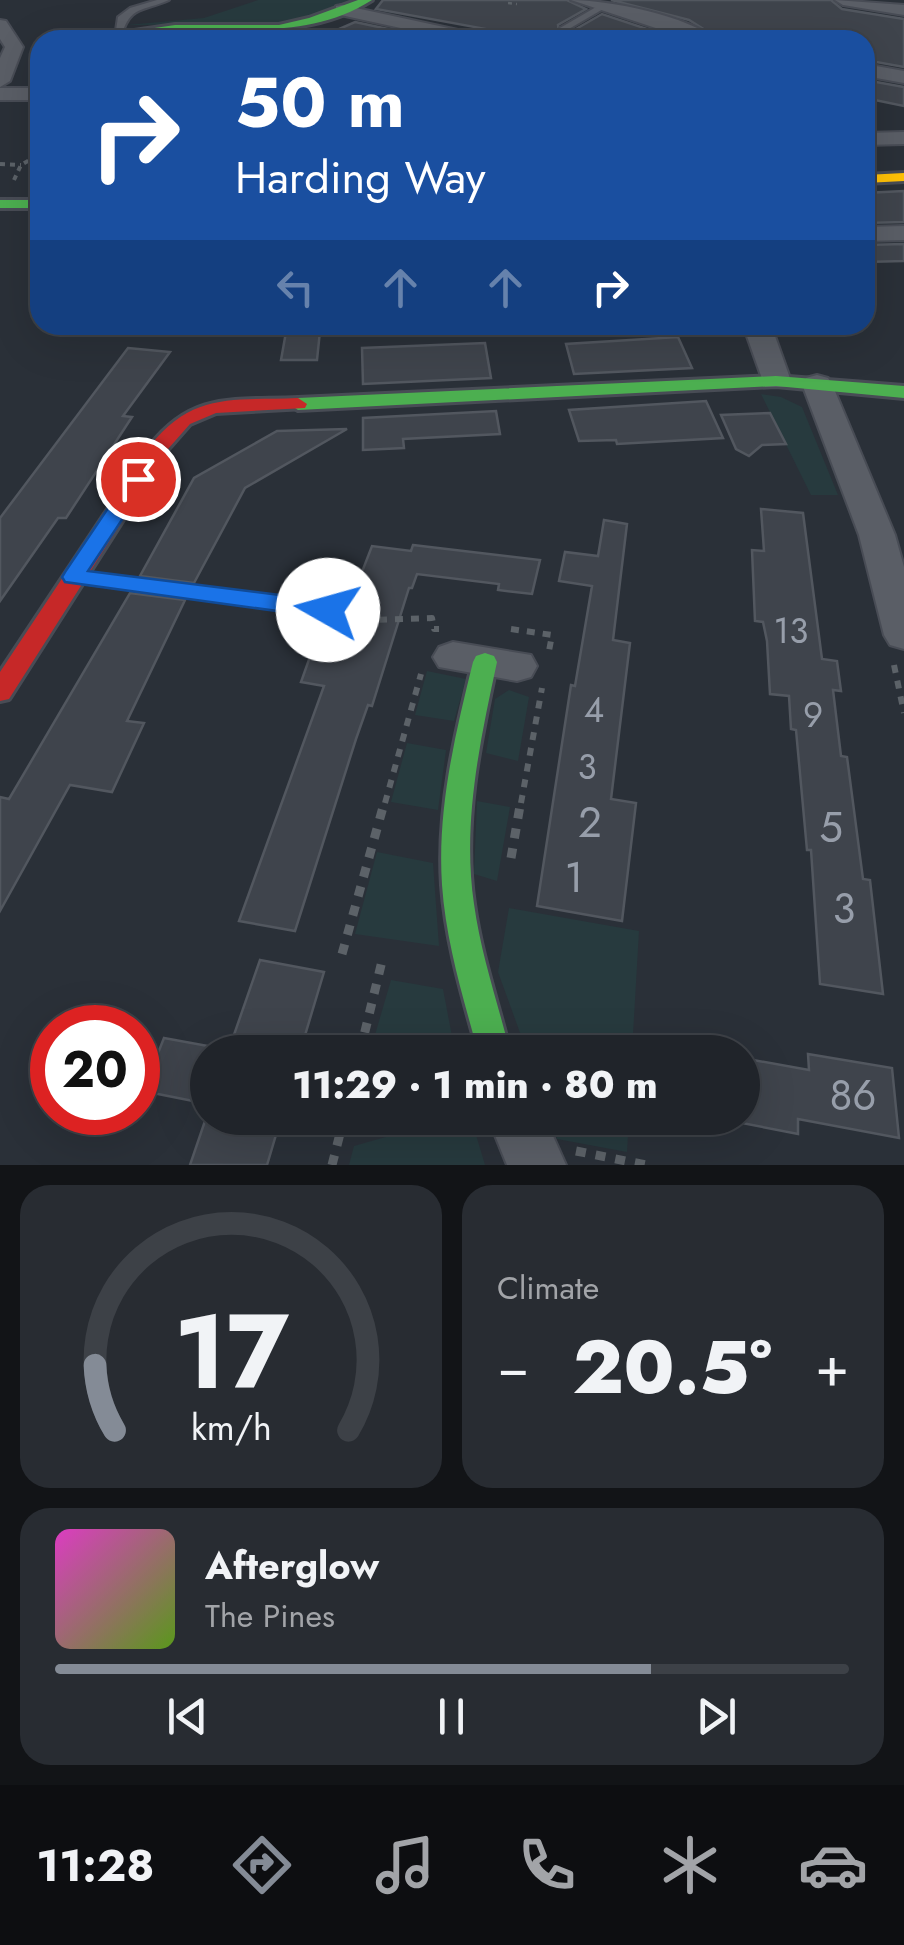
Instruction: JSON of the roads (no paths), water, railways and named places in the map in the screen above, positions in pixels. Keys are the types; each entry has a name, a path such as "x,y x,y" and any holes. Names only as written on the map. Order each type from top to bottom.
{"street":[{"path":"262,30 295,25 367,0"},
{"path":"579,0 679,30"},
{"path":"843,0 904,10"},
{"path":"342,10 435,30"},
{"path":"0,24 23,46 0,83 30,91"},
{"path":"171,30 200,30"},
{"path":"875,72 904,77"},
{"path":"875,139 904,138"},
{"path":"875,178 904,177"},
{"path":"5,196 30,202"},
{"path":"875,234 904,234"},
{"path":"760,335 776,381"},
{"path":"0,692 160,446 183,420 211,400 776,381 904,392"},
{"path":"818,384 877,535 898,643"},
{"path":"478,651 457,820 457,883 470,965 489,1035"},
{"path":"532,1135 553,1157"}],"lane":[{"path":"119,30 121,19 133,10 166,0"},
{"path":"564,28 606,5"},
{"path":"73,577 328,610"}]}
